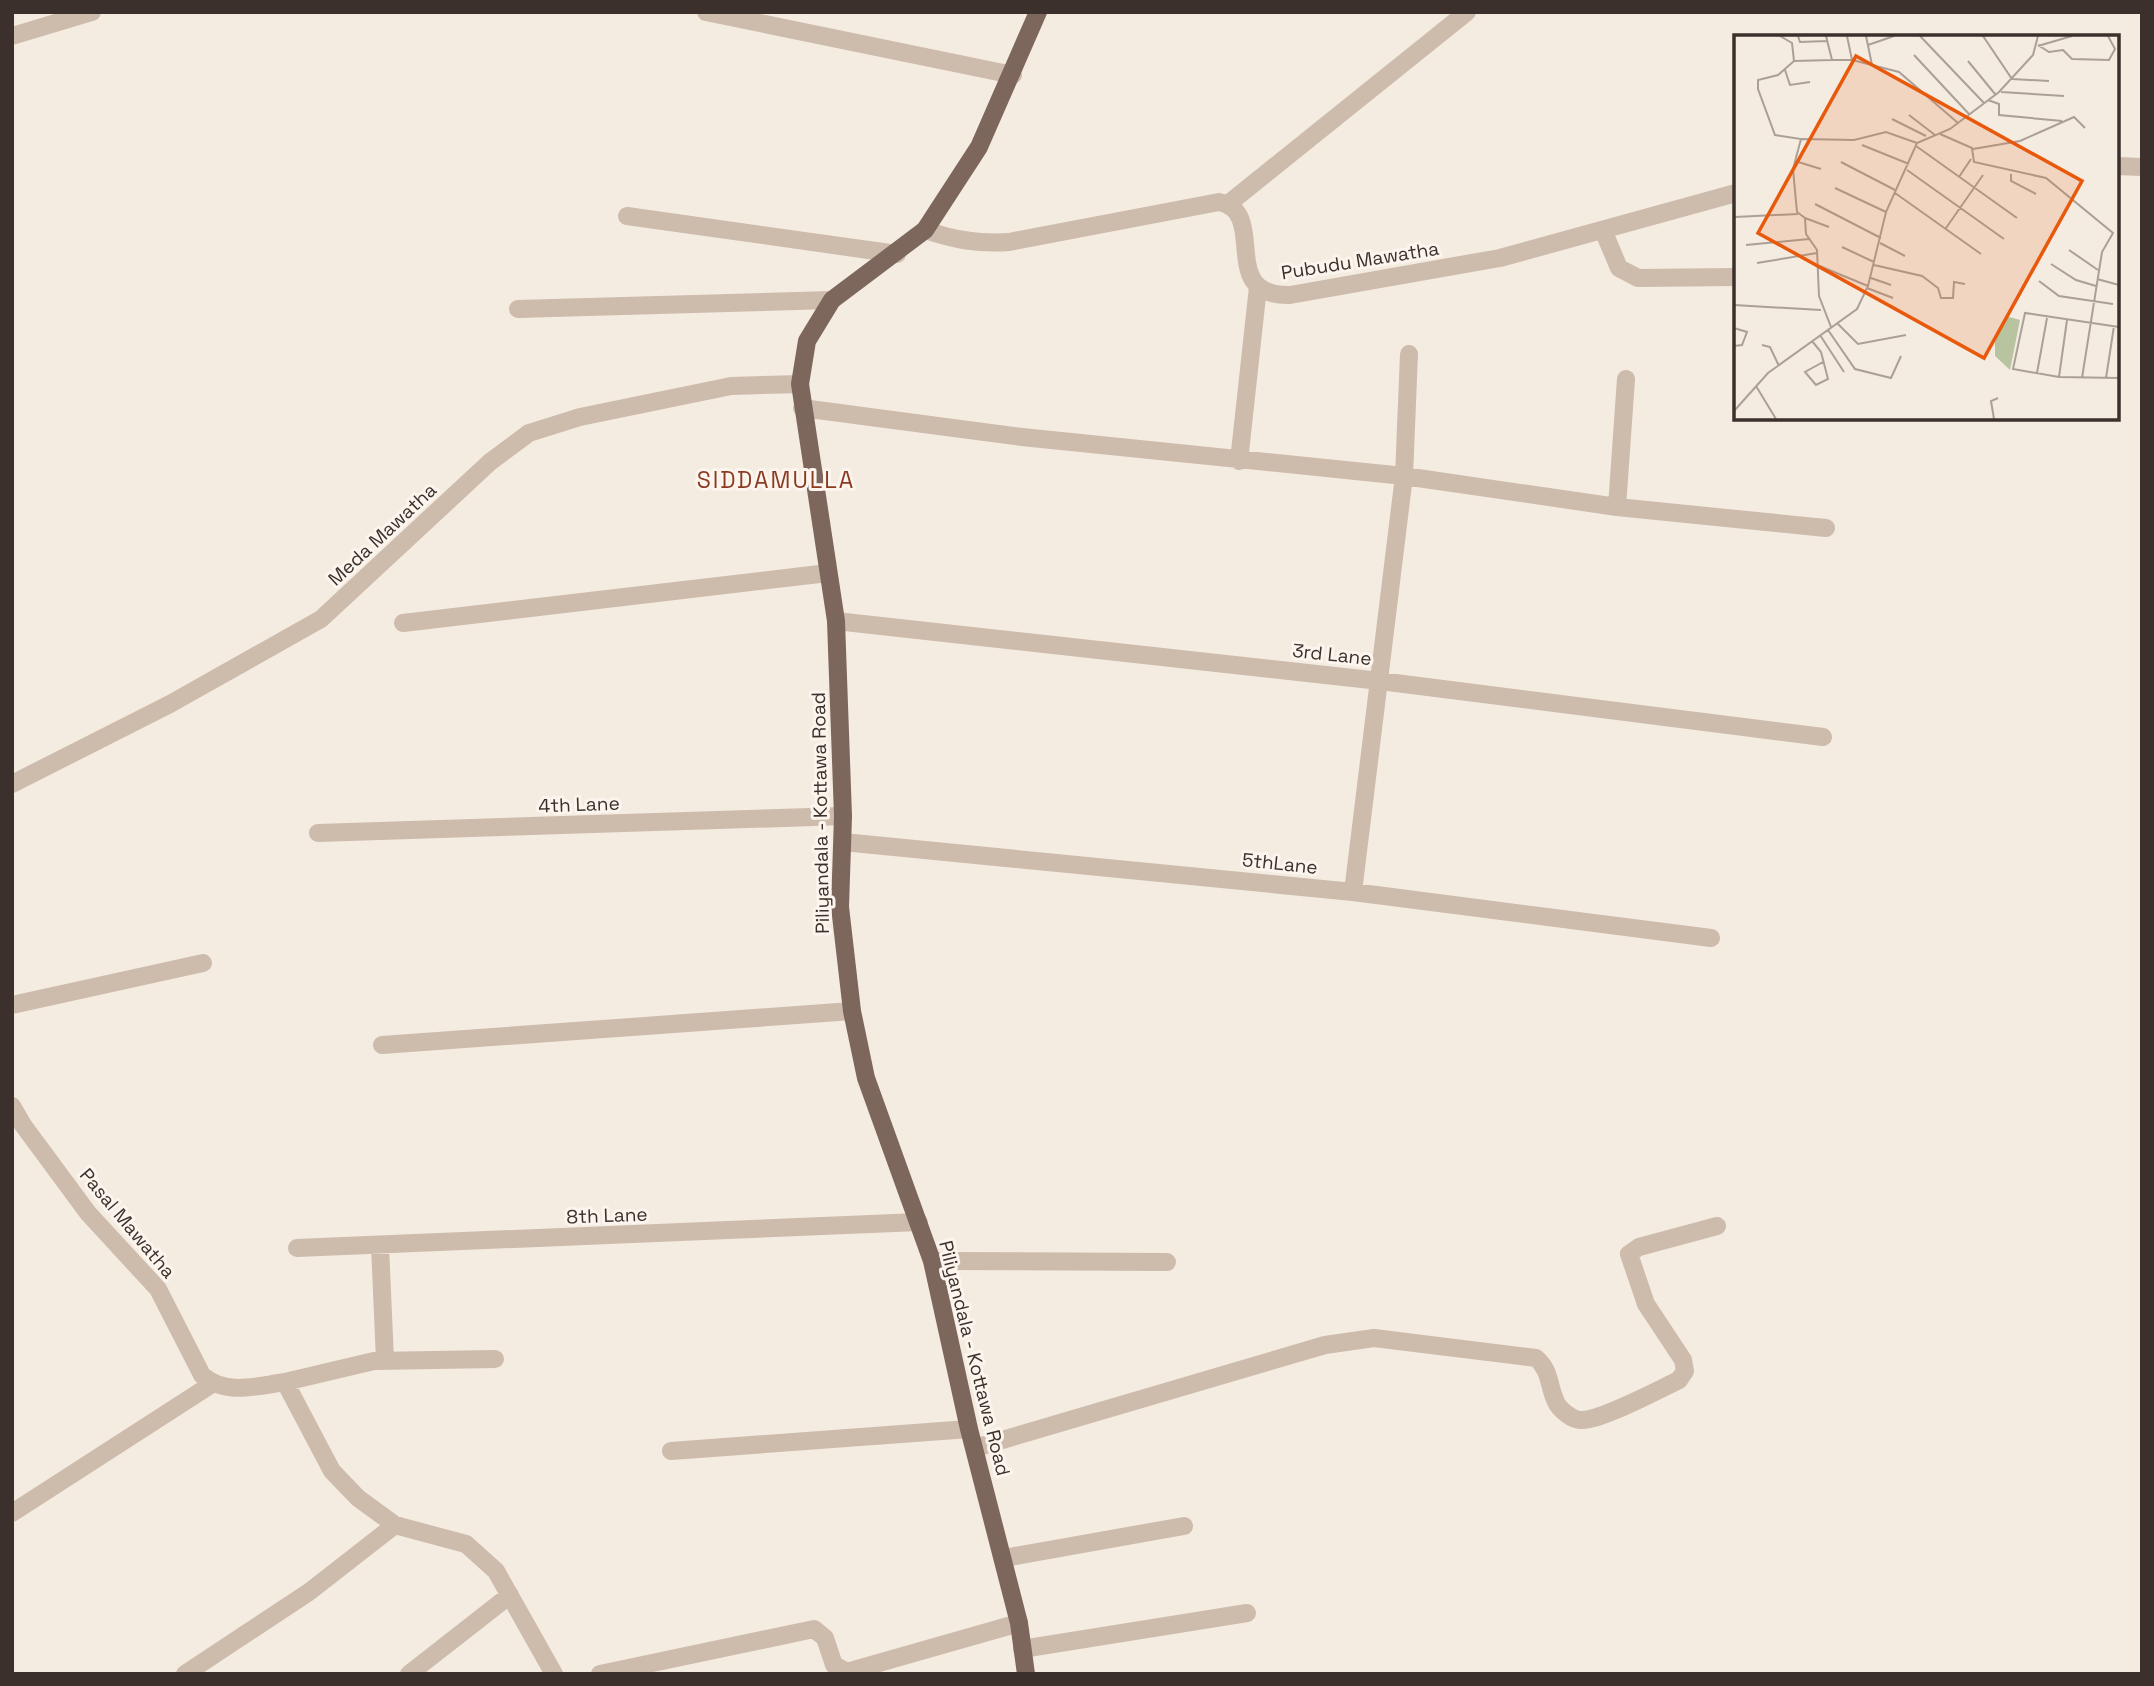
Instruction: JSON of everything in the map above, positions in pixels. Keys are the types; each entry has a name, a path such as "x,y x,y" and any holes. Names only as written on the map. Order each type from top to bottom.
{"main road":[{"name":"Piliyandala - Kottawa Road","path":"1026,1674 1019,1623 969,1429 932,1261 866,1078 852,1011 840,907 843,816 836,621 800,384 807,341 832,300 897,254 925,230 979,147 1013,75 1038,12"}],"street":[{"path":"12,36 92,12"},
{"path":"706,12 1013,75"},
{"path":"925,230 957,241 981,244 1009,242 1207,202 1228,204 1467,12"},
{"path":"2119,166 2142,167"},
{"name":"Pubudu Mawatha","path":"1228,204 1239,213 1245,260 1258,286 1276,295 1298,294 1500,258 1734,194"},
{"path":"627,216 897,254"},
{"path":"1603,230 1619,268 1638,278 1734,277"},
{"path":"1239,461 1258,286"},
{"path":"517,309 832,300"},
{"path":"1353,892 1404,476 1409,354"},
{"path":"1617,507 1626,379"},
{"name":"Meda Mawatha","path":"12,784 170,704 321,619 490,462 529,433 580,417 731,386 800,384"},
{"path":"802,408 1022,438 1404,476 1617,507 1826,528"},
{"path":"403,623 828,573"},
{"name":"3rd Lane","path":"836,621 1380,681 1822,737"},
{"name":"4th Lane","path":"317,833 843,816"},
{"name":"5thLane","path":"843,842 1353,892 1711,938"},
{"path":"12,1005 203,963"},
{"path":"382,1045 852,1011"},
{"name":"Pasal Mawatha","path":"12,1106 88,1213 158,1289 202,1375 212,1384"},
{"name":"8th Lane","path":"297,1248 919,1222"},
{"path":"975,1448 1325,1345 1374,1338 1536,1358 1546,1367 1556,1404 1572,1418 1581,1421 1598,1416 1679,1380 1685,1371 1683,1360 1646,1304 1629,1254 1639,1247 1717,1226"},
{"path":"380,1246 385,1360"},
{"path":"932,1261 1167,1262"},
{"path":"12,1513 212,1384 229,1389 285,1382 385,1360 495,1359"},
{"path":"285,1382 332,1471 358,1498 395,1525 466,1544 496,1570 554,1674"},
{"path":"671,1451 969,1429"},
{"path":"185,1674 309,1592 395,1525"},
{"path":"1004,1558 1184,1526"},
{"path":"409,1674 510,1595"},
{"path":"1022,1649 1247,1613"},
{"path":"600,1674 814,1629 825,1638 834,1665 848,1672 1019,1623"}],"district":[{"name":"SIDDAMULLA","path":"776,480"}]}
